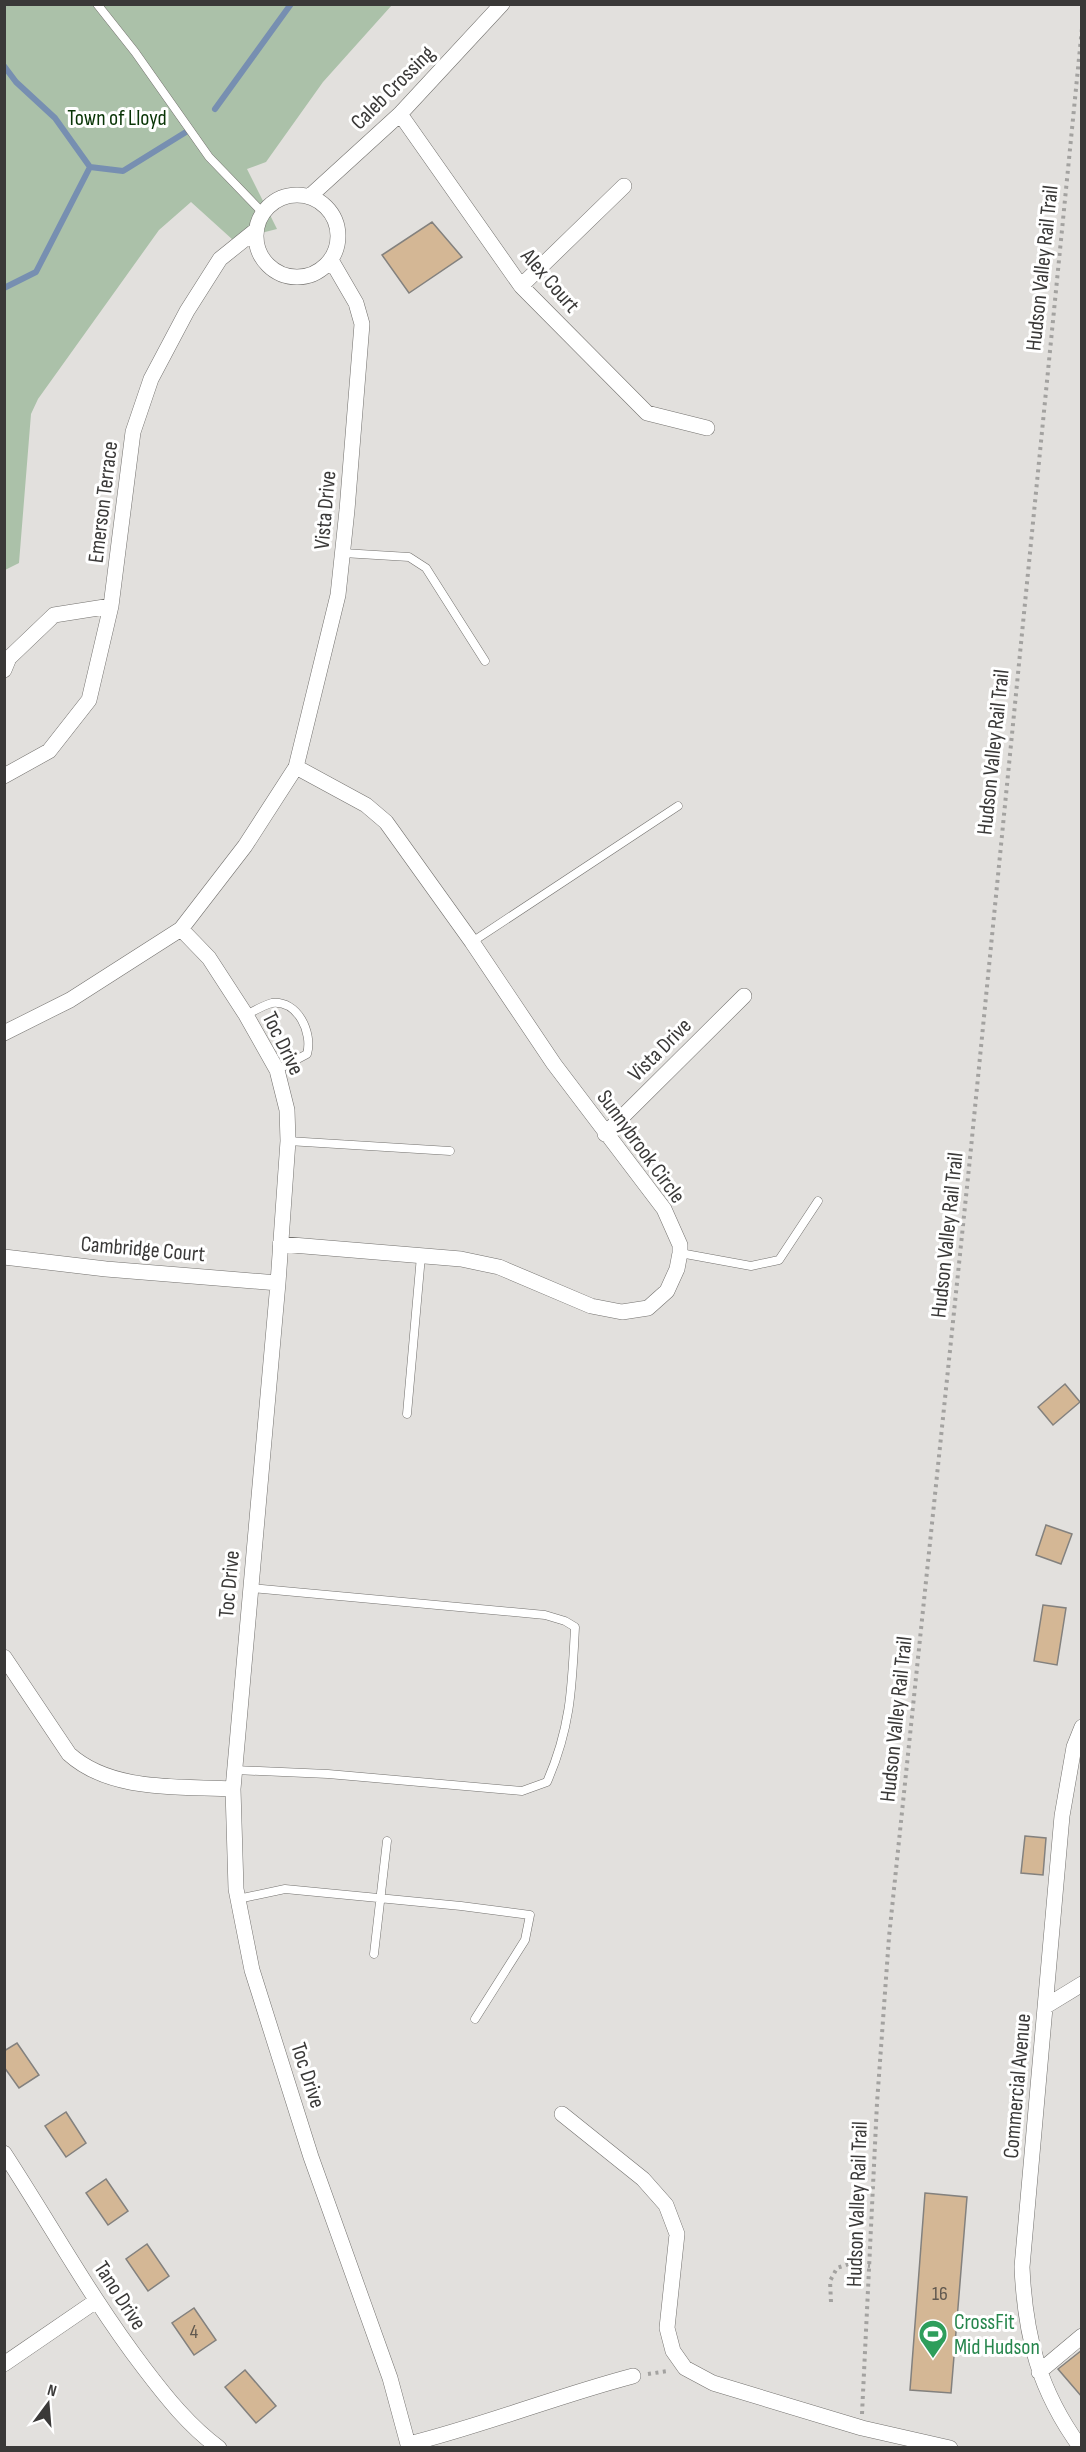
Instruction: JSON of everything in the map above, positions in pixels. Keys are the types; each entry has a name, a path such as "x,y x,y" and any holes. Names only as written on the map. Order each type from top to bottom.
{"street":[{"name":"Caleb Crossing","path":"309,197 400,114 502,4"},
{"name":"Alex Court","path":"400,114 521,286 647,413 707,428"},
{"path":"521,286 624,186"},
{"path":"309,197 325,208 336,223 338,236 336,248 331,260 321,270 309,276 295,277 282,274 270,267 261,256 256,230 263,213 272,204 284,198 309,197"},
{"name":"Emerson Terrace","path":"4,776 49,752 89,700 111,606 134,432 151,379 187,311 220,259 256,230"},
{"name":"Vista Drive","path":"296,767 338,595 344,553 362,324 356,303 331,260"},
{"path":"4,670 9,658 54,615 111,606"},
{"path":"4,1033 70,1000 181,928 245,846 296,767"},
{"name":"Sunnybrook Circle","path":"296,767 366,805 386,822 472,942 554,1064 664,1209 680,1245 680,1253"},
{"name":"Toc Drive","path":"181,928 208,958 246,1015 277,1070 287,1110 288,1141 278,1283 233,1789 234,1857 238,1899 252,1970 311,2157 390,2378 409,2446"},
{"name":"Vista Drive","path":"605,1134 744,996"},
{"path":"280,1244 461,1259 499,1268 591,1306 621,1312 648,1308 667,1291 677,1269 680,1253"},
{"name":"Cambridge Court","path":"4,1257 106,1269 278,1283"},
{"path":"4,1657 69,1754 81,1764 97,1773 148,1785 233,1789"},
{"name":"Commercial Avenue","path":"1075,2446 1039,2372 1028,2331 1023,2267 1062,1816 1074,1747 1082,1727"},
{"path":"1046,2006 1082,1984"},
{"path":"562,2114 643,2179 666,2205 677,2234 667,2328 673,2351 686,2368 713,2383 862,2428 950,2448"},
{"name":"Tano Drive","path":"4,2153 96,2301 162,2391 200,2433 219,2448"},
{"path":"4,2364 96,2301"},
{"path":"1039,2372 1082,2336"},
{"path":"409,2446 553,2399 633,2376"}],"lane":[{"path":"97,4 135,52 209,157 263,213"},
{"path":"344,553 409,557 426,568 485,661"},
{"path":"472,942 678,807"},
{"path":"246,1015 271,1004 282,1003 298,1014 307,1032 309,1047 307,1054 277,1070"},
{"path":"288,1141 375,1145 450,1152"},
{"path":"680,1253 751,1266 779,1260 818,1201"},
{"path":"407,1414 421,1256"},
{"path":"235,1770 328,1774 522,1791 547,1782 560,1752 570,1709 575,1627 565,1621 545,1615 250,1588"},
{"path":"374,1954 387,1841"},
{"path":"238,1899 285,1889 461,1906 530,1916 525,1940 475,2019"}],"path":[{"name":"Hudson Valley Rail Trail","path":"862,2428 878,2079 888,1937 970,1158 1082,28"},
{"path":"831,2302 830,2281 837,2268 849,2264 870,2266"},
{"path":"633,2376 686,2368"}],"green space":[{"name":"Town of Lloyd","path":"4,5 392,5 323,82 266,162 247,169 277,229 233,240 191,202 159,230 38,399 31,414 19,563 5,570"}],"building":[{"path":"432,222 462,257 409,293 382,255"},
{"path":"1065,1384 1080,1402 1053,1425 1038,1407"},
{"path":"1046,1525 1072,1534 1061,1564 1036,1555"},
{"path":"1043,1605 1066,1608 1057,1665 1034,1661"},
{"path":"1025,1836 1046,1838 1043,1875 1021,1873"},
{"path":"17,2043 39,2075 19,2088 4,2067 4,2051"},
{"path":"66,2112 86,2143 66,2157 45,2126"},
{"path":"106,2179 128,2211 108,2225 86,2193"},
{"path":"925,2193 967,2197 951,2393 910,2390"},
{"path":"147,2244 169,2276 148,2291 126,2259"},
{"path":"194,2308 216,2340 194,2355 172,2323"},
{"path":"1082,2350 1082,2397 1058,2369"},
{"path":"245,2370 276,2406 256,2423 225,2387"}],"waterway":[{"path":"215,109 291,4"},
{"path":"4,66 16,82 55,118 90,167 123,171 186,132"},
{"path":"4,288 36,272 90,167"}],"place":[{"name":"CrossFit Mid Hudson","path":"933,2360"}]}
